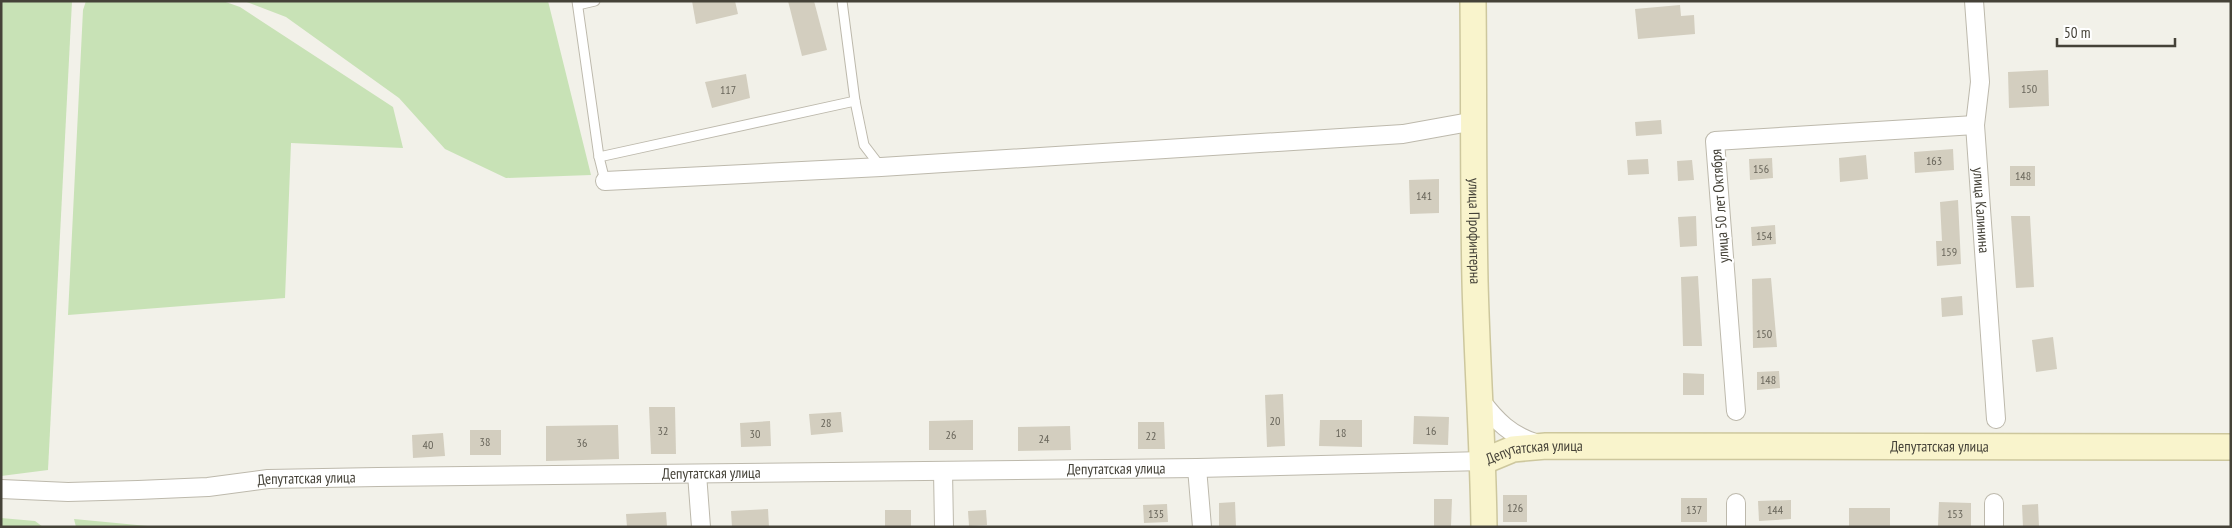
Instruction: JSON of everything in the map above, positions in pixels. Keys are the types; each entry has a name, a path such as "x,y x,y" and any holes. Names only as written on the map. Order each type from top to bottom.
{"main road":[{"name":"улица Профинтерна","path":"1473,1 1475,280 1478,397 1484,461 1484,527"},
{"name":"Депутатская улица","path":"1484,461 1513,449 1546,446 2231,447"}],"street":[{"name":"улица Калинина","path":"1974,1 1980,82 1975,125 1996,420"},
{"path":"605,181 881,167 1403,134 1475,121"},
{"name":"улица 50 лет Октября","path":"1736,411 1715,141 1975,125"},
{"path":"1478,397 1493,417 1507,430 1522,439 1546,446"},
{"name":"Депутатская улица","path":"1,490 68,492 138,490 208,487 277,479 1198,468 1484,461"},
{"path":"1198,468 1202,527"},
{"path":"943,471 944,527"},
{"path":"697,474 701,527"},
{"path":"1736,502 1736,527"},
{"path":"1994,502 1994,527"}],"lane":[{"path":"595,1 577,3 599,157 605,181"},
{"path":"842,1 855,101 864,145 881,167"},
{"path":"599,157 855,101"}],"green space":[{"path":"1,1 72,1 48,470 1,476"},
{"path":"86,1 223,1 240,7 393,107 403,148 291,143 285,298 68,315 83,10"},
{"path":"244,1 548,1 591,175 506,178 445,149 399,98 286,17"},
{"path":"1,518 35,521 43,527 1,527"},
{"path":"74,519 158,527 76,527"}],"building":[{"path":"692,1 735,1 738,14 696,24"},
{"path":"788,1 814,1 827,50 802,56"},
{"path":"1680,5 1681,16 1694,15 1695,34 1638,39 1635,9"},
{"path":"2048,70 2049,106 2009,108 2008,72"},
{"path":"746,74 750,98 712,108 705,82"},
{"path":"1661,120 1662,134 1636,136 1635,122"},
{"path":"1953,149 1954,170 1915,173 1914,152"},
{"path":"1866,155 1868,179 1840,182 1839,158"},
{"path":"1772,158 1773,178 1750,180 1749,159"},
{"path":"1648,159 1649,174 1628,175 1627,160"},
{"path":"1692,160 1694,180 1678,181 1677,161"},
{"path":"2010,166 2035,166 2035,186 2010,186"},
{"path":"1439,179 1439,213 1410,214 1409,180"},
{"path":"1958,200 1961,264 1937,266 1936,241 1942,241 1940,202"},
{"path":"1696,216 1697,246 1680,247 1678,217"},
{"path":"2011,216 2030,216 2034,287 2016,288"},
{"path":"1775,225 1776,244 1752,246 1751,227"},
{"path":"1698,276 1702,346 1683,346 1681,277"},
{"path":"1771,278 1777,347 1753,348 1752,279"},
{"path":"1962,296 1963,315 1942,317 1941,298"},
{"path":"2053,337 2057,369 2036,372 2032,340"},
{"path":"1779,371 1780,388 1757,390 1757,372"},
{"path":"1683,373 1704,374 1704,395 1683,395"},
{"path":"1283,394 1285,446 1267,447 1265,395"},
{"path":"649,407 675,407 676,454 651,454"},
{"path":"841,412 843,432 811,435 809,414"},
{"path":"1414,416 1449,417 1448,445 1413,444"},
{"path":"973,420 973,450 929,450 929,421"},
{"path":"1320,420 1362,420 1362,447 1319,446"},
{"path":"770,421 771,446 741,447 740,423"},
{"path":"1138,422 1164,422 1165,449 1138,449"},
{"path":"618,425 619,459 546,461 546,426"},
{"path":"1070,426 1071,450 1018,451 1018,427"},
{"path":"470,430 501,430 501,455 470,455"},
{"path":"443,433 445,456 413,458 412,435"},
{"path":"1503,495 1527,495 1527,522 1503,522"},
{"path":"1681,498 1707,498 1707,522 1681,522"},
{"path":"1434,499 1452,499 1451,526 1434,526"},
{"path":"1791,500 1791,519 1759,521 1758,501"},
{"path":"1235,502 1236,527 1219,527 1219,503"},
{"path":"1939,502 1971,503 1971,526 1938,526"},
{"path":"1167,504 1168,522 1144,523 1143,505"},
{"path":"2038,504 2039,527 2023,527 2022,505"},
{"path":"1849,508 1890,508 1890,527 1849,527"},
{"path":"768,509 769,527 732,527 731,511"},
{"path":"885,510 911,510 911,527 885,527"},
{"path":"986,510 987,525 969,526 968,511"},
{"path":"666,512 667,527 627,527 626,514"}]}
